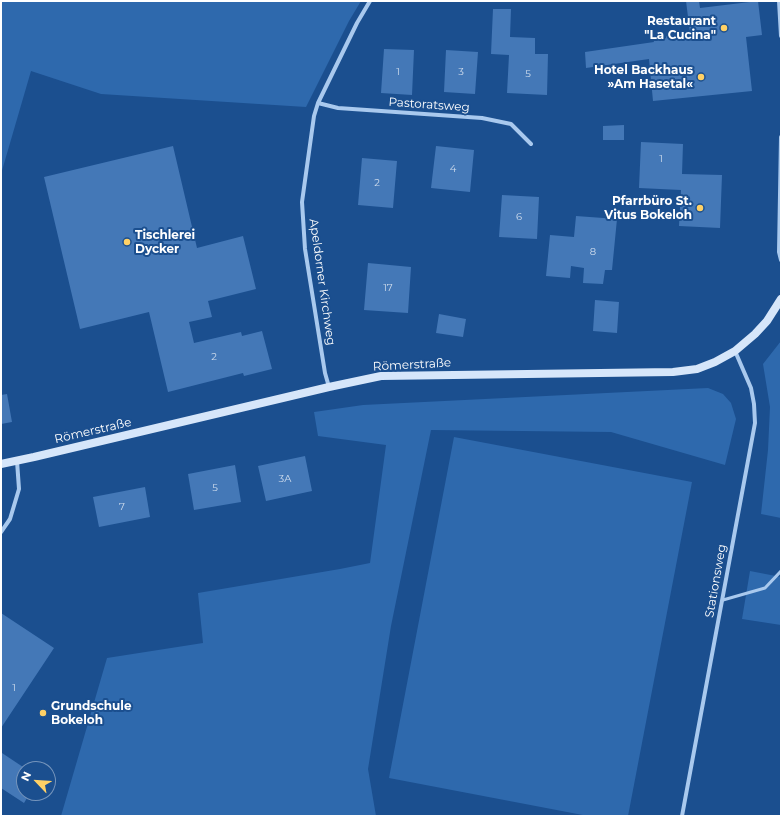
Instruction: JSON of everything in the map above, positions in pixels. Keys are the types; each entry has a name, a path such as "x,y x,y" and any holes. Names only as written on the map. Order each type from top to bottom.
{"street":[{"name":"Apeldorner Kirchweg","path":"329,387 325,373 305,249 302,202 314,116 318,103 357,23 370,1"},
{"path":"779,1 781,36"},
{"name":"Pastoratsweg","path":"318,103 338,108 482,118 511,124 531,144"},
{"path":"781,137 779,252 781,260"},
{"name":"Römerstraße","path":"1,464 381,376 673,372 697,369 716,362 735,351 756,334 767,321 781,299"},
{"name":"Stationsweg","path":"682,816 755,423 751,388 735,351"},
{"path":"1,532 10,519 19,489 17,461"}],"lane":[{"path":"722,600 764,588 781,571"}],"shaded area":[{"path":"1,1 361,1 349,21 306,107 101,94 31,71 1,174"},
{"path":"781,341 781,518 761,514 768,450 770,407 763,364"},
{"path":"708,388 723,394 731,403 736,419 725,465 611,432 431,430 391,626 368,769 376,816 61,816 107,658 203,643 198,593 370,563 386,445 318,436 314,412 363,405"},
{"path":"454,437 692,482 628,816 588,816 389,778"},
{"path":"750,571 781,577 781,625 742,619"}],"building":[{"path":"686,1 699,1 700,8 758,1 762,35 746,37 752,91 653,101 649,59 586,68 585,52 654,42 653,39 690,33"},
{"path":"493,9 511,9 510,37 535,38 535,54 548,54 547,95 507,93 509,55 491,54"},
{"path":"384,49 414,50 412,95 381,93"},
{"path":"446,50 478,52 475,94 444,92"},
{"path":"624,125 624,140 603,140 603,126"},
{"path":"641,142 683,144 682,174 722,175 720,228 679,226 681,190 639,188"},
{"name":"Tischlerei Dycker","path":"173,146 197,248 243,236 256,289 208,301 212,317 189,322 194,343 241,332 242,336 262,331 272,369 244,376 243,373 168,392 149,312 80,329 44,177"},
{"path":"436,146 474,150 470,192 431,188"},
{"path":"362,158 397,161 393,208 358,205"},
{"path":"502,195 539,197 537,239 499,237"},
{"path":"576,216 617,219 612,270 605,270 603,284 583,283 584,268 571,266 570,278 546,276 550,235 574,237"},
{"path":"368,263 411,267 408,313 364,310"},
{"path":"595,300 619,302 617,333 593,331"},
{"path":"439,314 466,319 463,337 436,333"},
{"path":"7,394 12,422 1,424 1,395"},
{"path":"305,456 312,491 266,501 258,466"},
{"path":"235,465 241,502 194,510 188,474"},
{"path":"145,487 150,517 99,527 93,497"},
{"path":"1,613 54,648 1,728"},
{"path":"2,753 16,762 16,798 1,788"}],"place":[{"name":"Restaurant \"La Cucina\"","path":"724,28"},
{"name":"Hotel Backhaus »Am Hasetal«","path":"701,77"},
{"name":"Pfarrbüro St. Vitus Bokeloh","path":"700,208"},
{"name":"Tischlerei Dycker","path":"127,242"},
{"name":"Grundschule Bokeloh","path":"43,713"}]}
